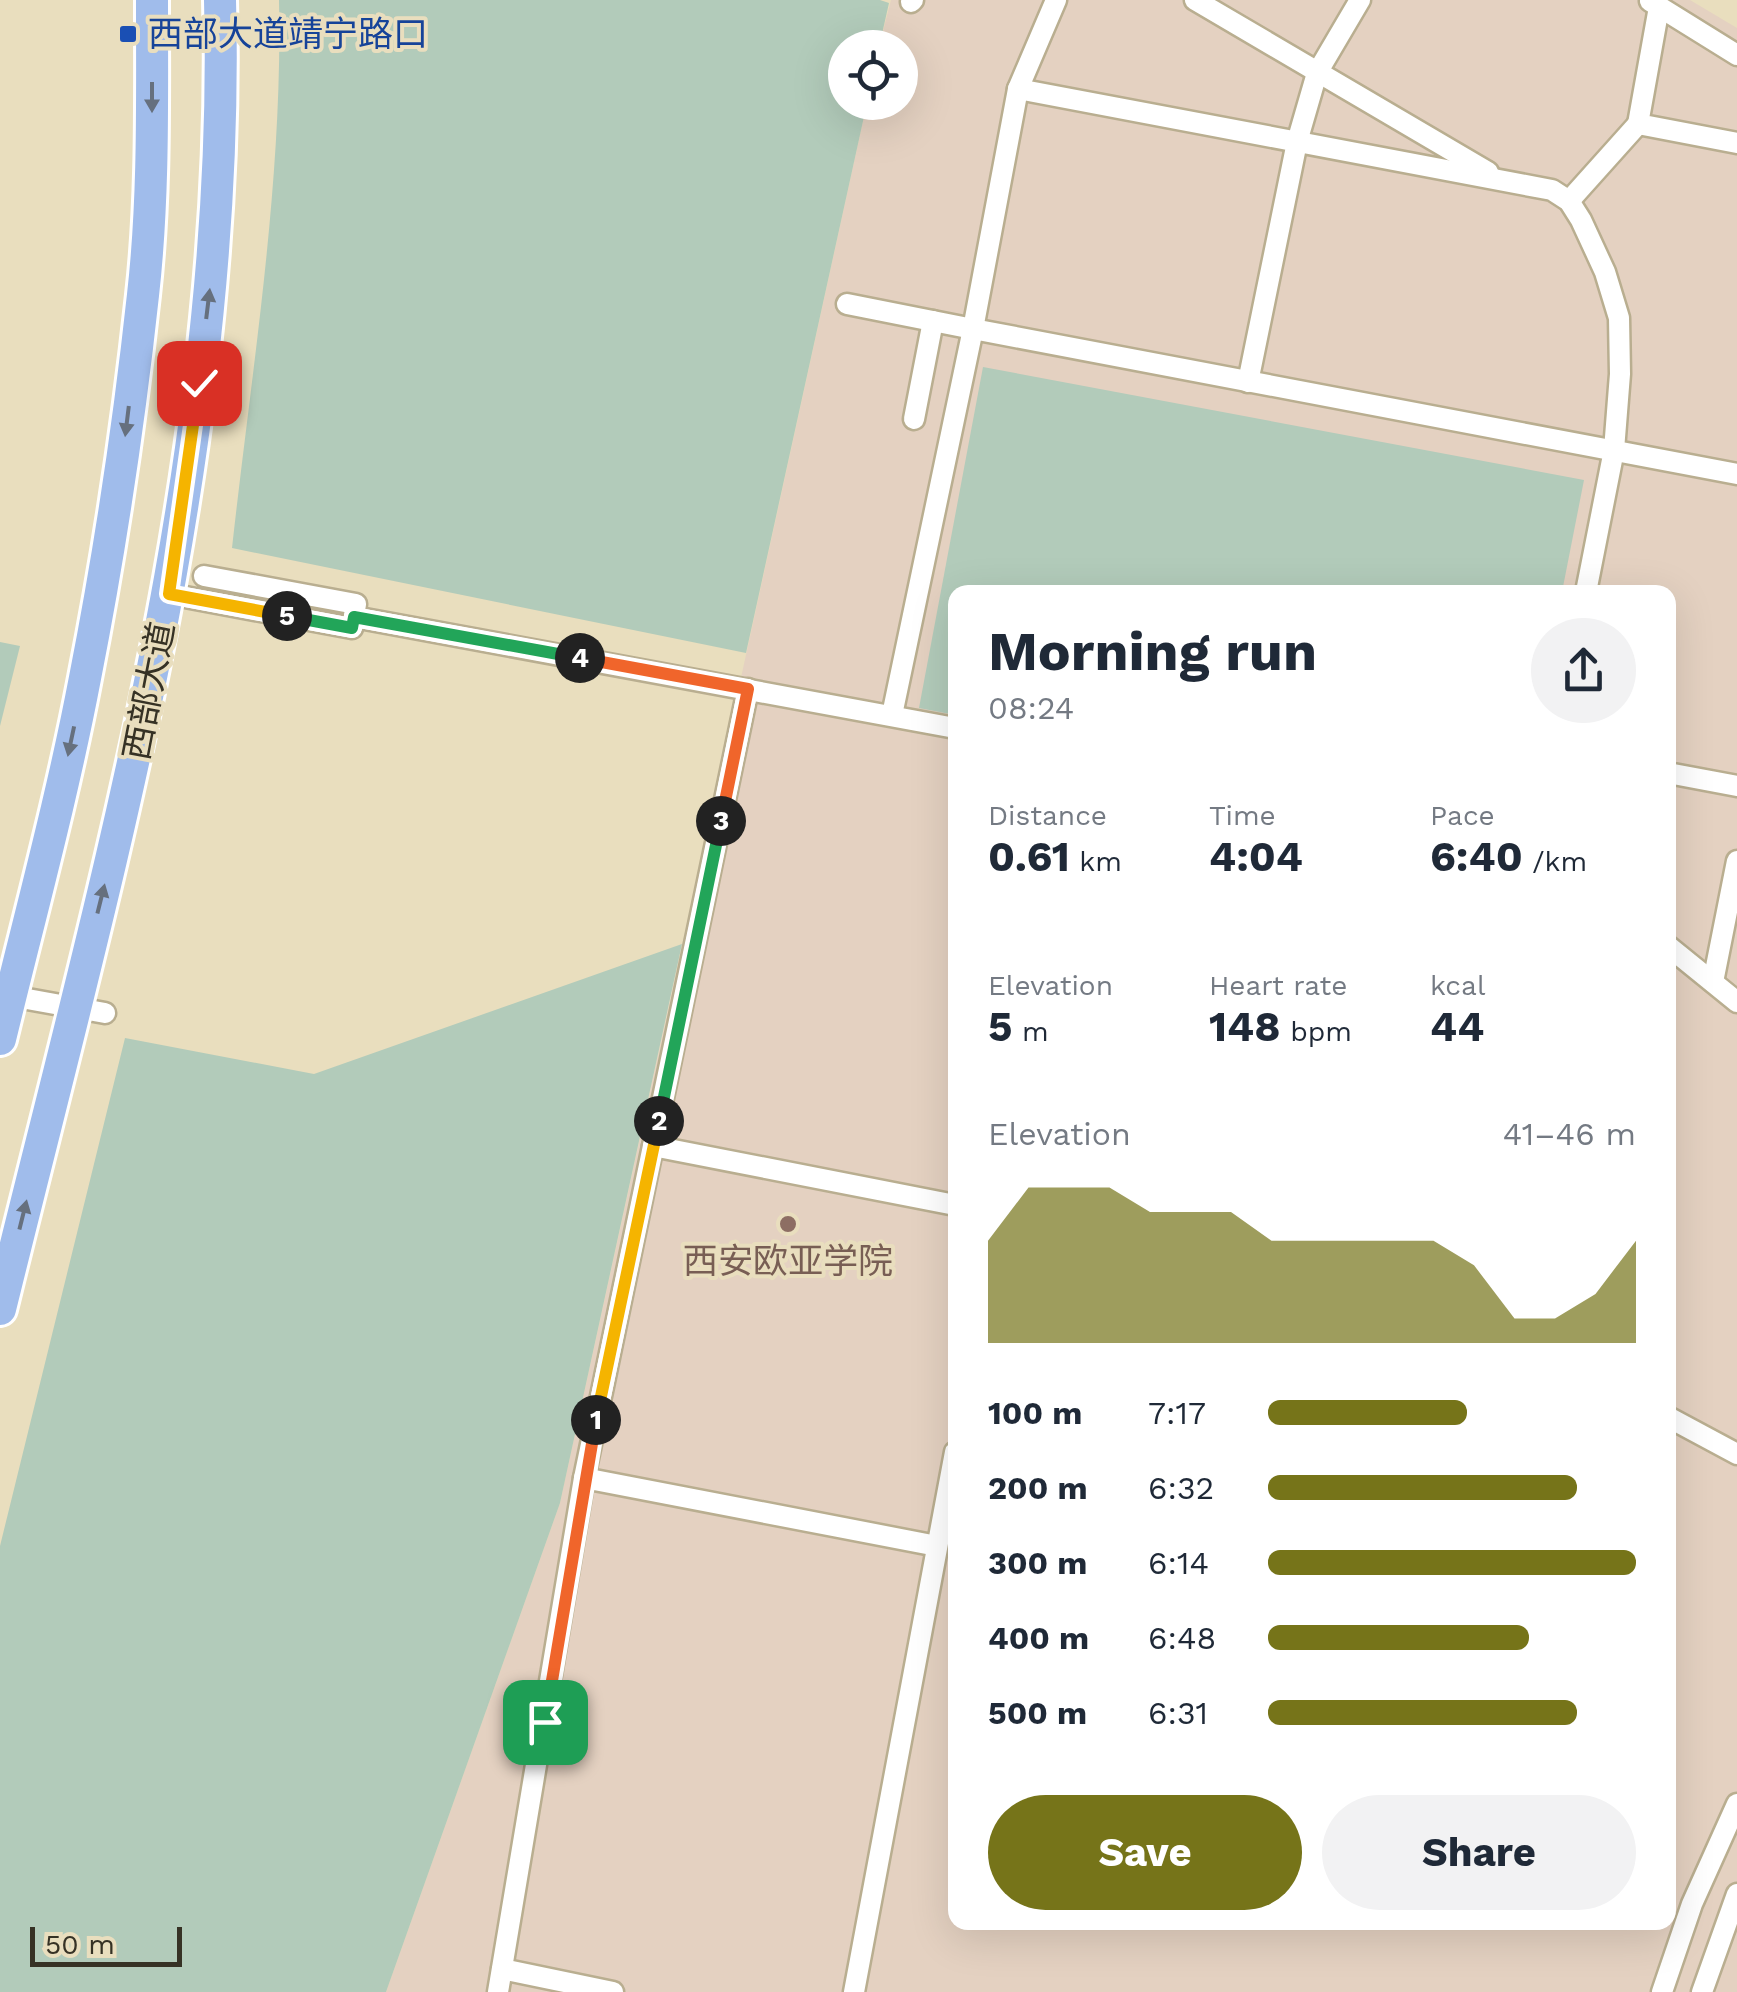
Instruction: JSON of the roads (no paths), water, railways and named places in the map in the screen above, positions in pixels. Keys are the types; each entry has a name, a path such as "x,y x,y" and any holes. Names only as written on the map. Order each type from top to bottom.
{"main road":[{"name":"西部大道","path":"0,1039 6,994 80,700 121,473 146,261 152,167 152,0"},
{"name":"西部大道","path":"0,1309 90,1012 169,594 212,270 220,169 220,0"}],"street":[{"path":"892,715 973,329 1018,89 1056,0"},
{"path":"1194,0 1503,181"},
{"path":"1248,382 1297,142 1317,73 1360,0"},
{"path":"1569,201 1638,124 1654,3 1737,55"},
{"path":"1018,89 1552,190 1569,201 1605,272 1619,318 1620,374 1614,450 1587,585"},
{"path":"1638,124 1737,144"},
{"path":"847,304 1737,474"},
{"path":"914,419 933,321"},
{"path":"169,594 352,628 356,604 204,576"},
{"path":"354,617 948,727"},
{"path":"498,1992 584,1478 748,689"},
{"path":"1676,775 1737,786"},
{"path":"1713,982 1737,861"},
{"path":"1676,952 1737,1002"},
{"path":"6,994 90,1012"},
{"path":"653,1146 948,1204"},
{"path":"1676,1421 1737,1454"},
{"path":"584,1478 937,1546"},
{"path":"854,1992 948,1489"},
{"path":"1662,1992 1692,1904 1737,1804"},
{"path":"1702,1992 1737,1894"},
{"path":"1692,1904 1727,1917"},
{"path":"502,1969 613,1992"}],"place":[{"name":"西部大道靖宁路口","path":"128,34"},
{"name":"西安欧亚学院","path":"788,1224"}]}
